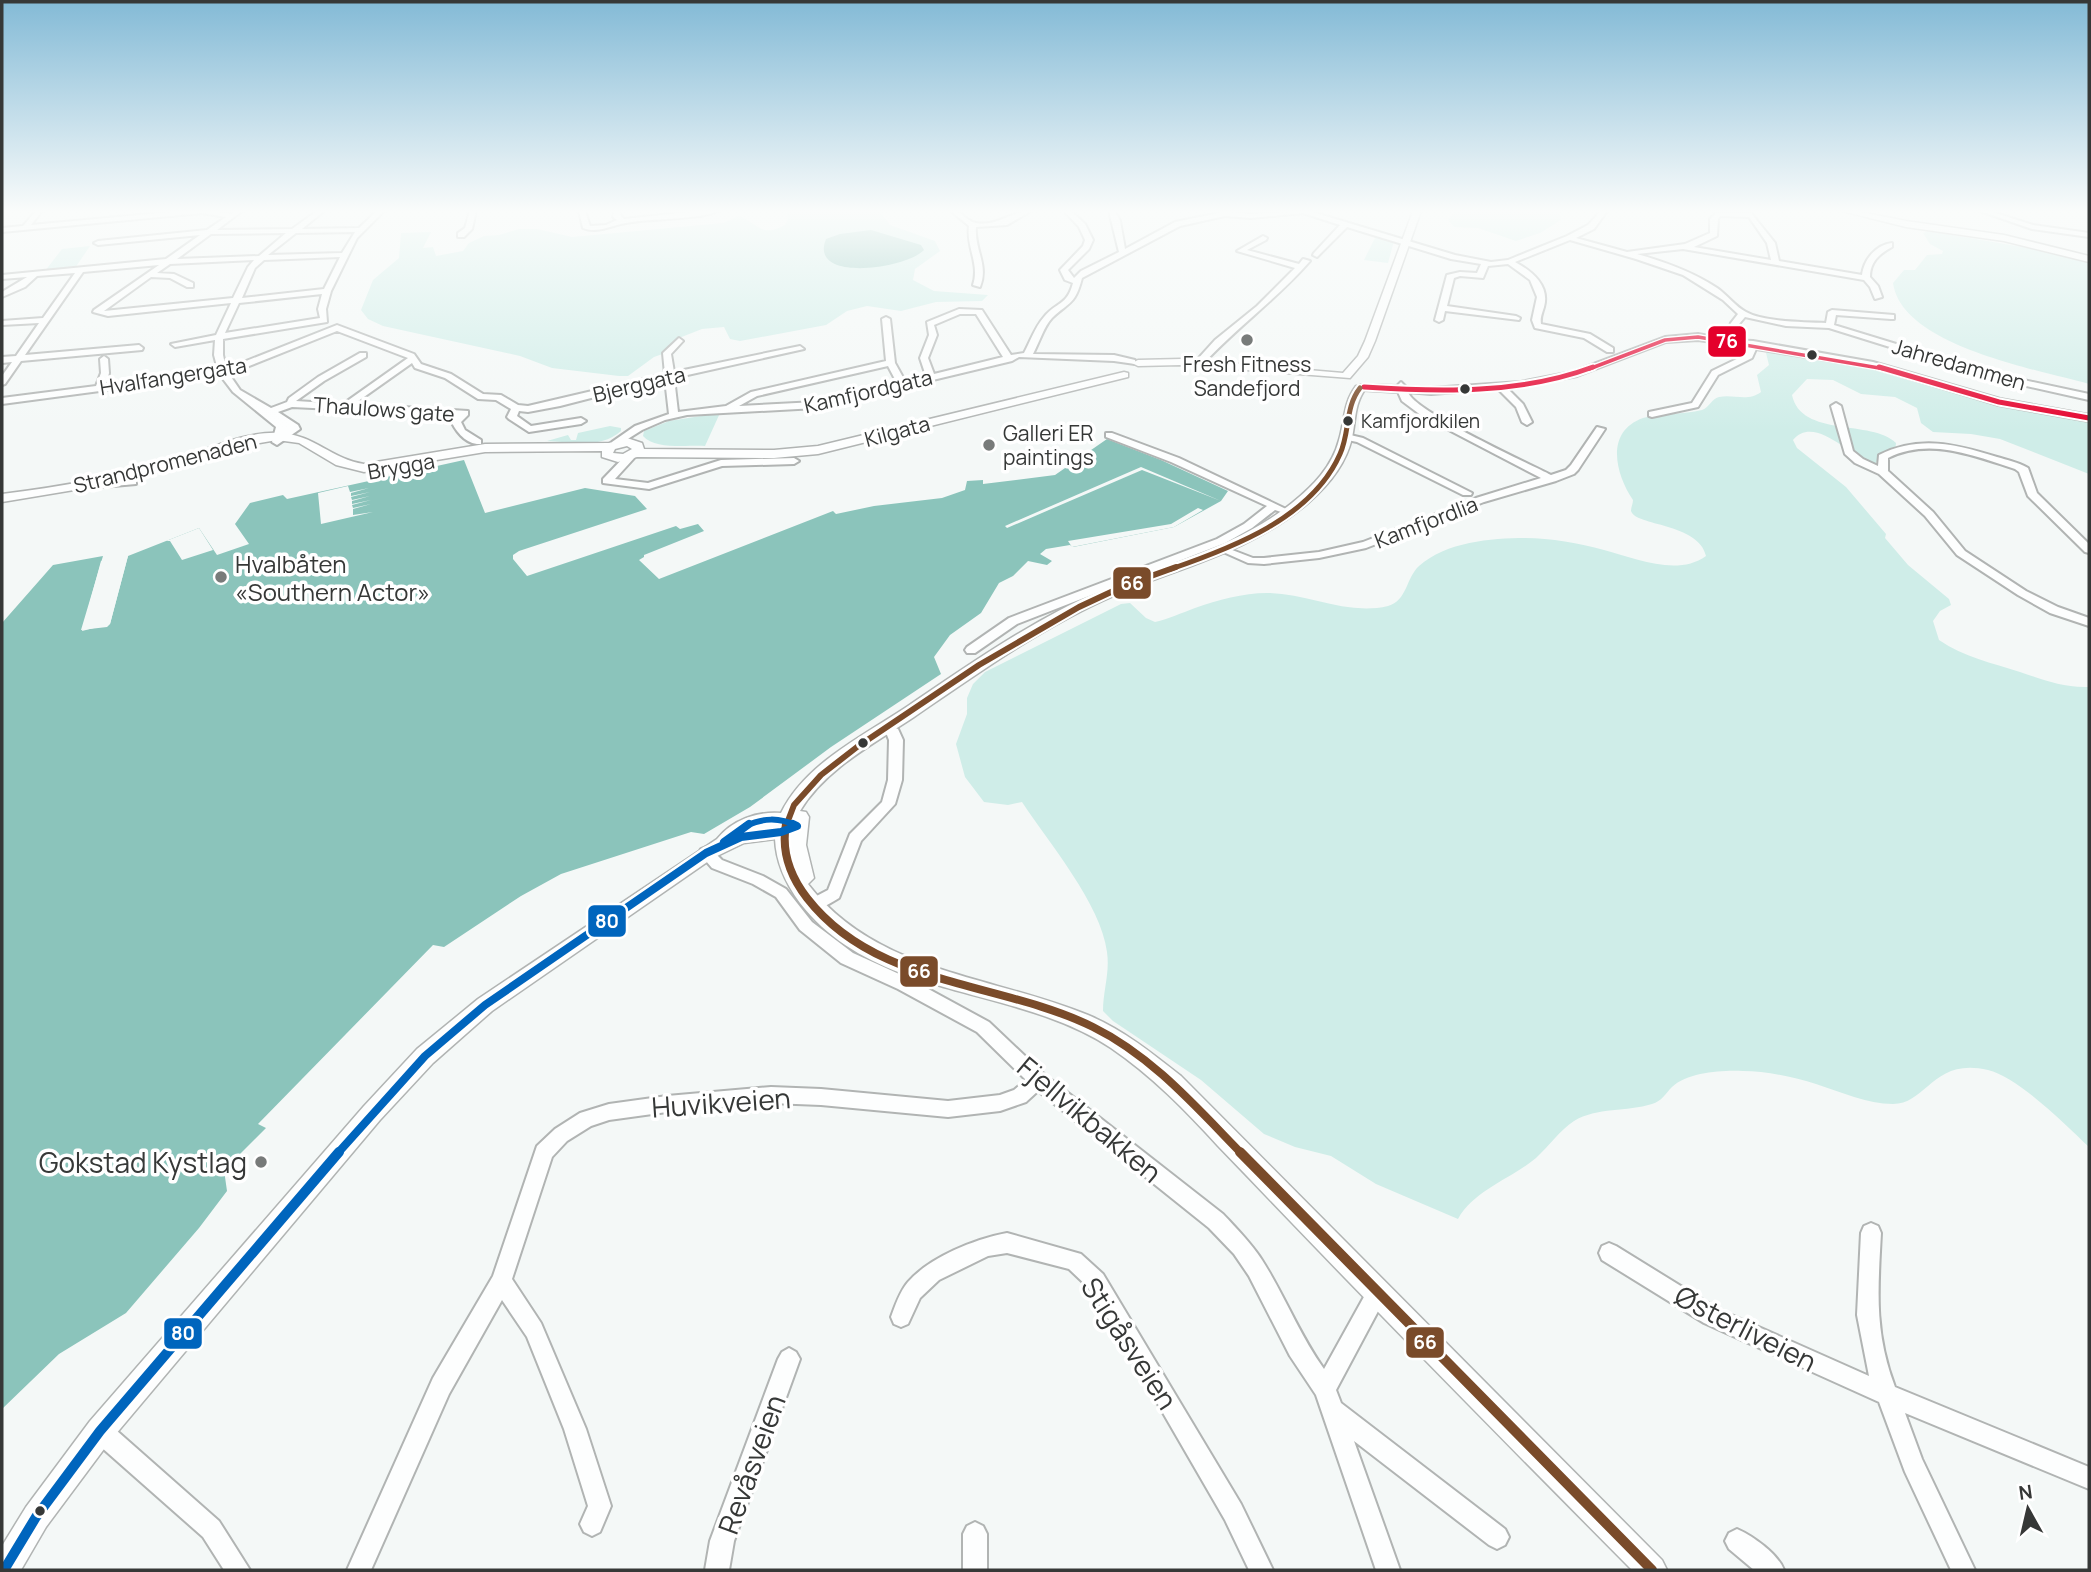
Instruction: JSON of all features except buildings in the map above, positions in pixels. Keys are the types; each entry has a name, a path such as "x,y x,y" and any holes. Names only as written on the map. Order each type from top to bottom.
{"main road":[{"path":"1349,414 1343,382 1363,357 1391,284"},
{"path":"1363,357 1363,383 1352,400 1342,451 1328,475 1227,551 1122,587 1059,616 992,655 835,764 792,808 784,848 794,880 802,893 850,938 891,961 919,972 1078,1020 1114,1038 1143,1058 1173,1083 1652,1570"},
{"path":"1119,371 1139,366 1199,363 1363,383"},
{"path":"1139,366 1240,368"},
{"path":"1119,371 1138,376 1139,366"},
{"name":"Kilgata","path":"610,451 774,454 818,450 1088,382 1119,371"},
{"path":"283,435 314,443 342,469"},
{"path":"283,435 342,469"},
{"name":"Strandpromenaden","path":"2,501 132,482 283,435"},
{"name":"Strandpromenaden","path":"2,501 94,485 244,442 283,435"},
{"name":"Brygga","path":"342,469 375,472 464,453 519,450 610,451"},
{"path":"5,1563 65,1476 100,1432 354,1134 425,1056 485,1005 715,848 758,833 789,826"}],"street":[{"path":"2,295 23,284"},
{"path":"2,382 70,284"},
{"path":"136,284 97,312 327,291"},
{"path":"243,284 219,338 222,372 247,402 268,412 281,426 283,435"},
{"path":"175,344 324,320 322,309 331,284"},
{"path":"931,378 924,358 933,335 930,324 959,311 979,312 1019,357 1047,318 1067,304 1076,284"},
{"path":"1199,363 1218,342 1260,308 1283,284"},
{"path":"1439,320 1448,284"},
{"path":"1536,284 1541,299 1535,319 1538,326 1587,336 1610,351"},
{"name":"Jahredammen","path":"1702,284 1726,298 1744,314 1786,324 1830,326 1989,375 2089,397"},
{"path":"1872,284 1878,297"},
{"path":"171,306 177,297"},
{"path":"1442,308 1516,318"},
{"name":"Jahredammen","path":"1830,326 1832,312 1891,317"},
{"path":"1729,340 1735,323 1744,314"},
{"path":"2,323 46,320"},
{"path":"886,320 891,363 903,384"},
{"name":"Bjerggata","path":"337,328 411,356 418,366 448,376 481,397 498,397 516,408 548,406 670,376 800,349"},
{"name":"Hvalfangergata","path":"2,401 222,372 252,364 337,328"},
{"path":"1363,383 1441,389 1502,388 1563,377 1665,340 1688,337 1729,340 1873,365 1999,402 2089,418"},
{"path":"674,415 667,353 679,341"},
{"path":"1652,414 1695,405 1715,373 1748,356 1753,344"},
{"path":"2,360 139,348"},
{"path":"291,404 292,400 321,379 363,355"},
{"name":"Kamfjordgata","path":"610,451 637,427 674,415 730,407 809,406 1019,357 1091,357 1139,366"},
{"name":"Kamfjordgata","path":"1091,357 1109,361 1119,371"},
{"path":"100,389 105,373 104,359"},
{"path":"347,405 412,359"},
{"path":"730,407 733,402 754,394 891,363"},
{"path":"1401,387 1405,399 1425,414 1552,479"},
{"path":"1502,388 1520,406 1527,422"},
{"path":"465,413 481,397"},
{"name":"Thaulows gate","path":"268,412 291,404 465,413"},
{"path":"1836,406 1849,452 1859,461 1883,472 1928,514 1961,553 2022,593 2054,610 2089,622"},
{"path":"516,408 512,415 514,420 532,429 581,421"},
{"name":"Thaulows gate","path":"465,413 456,421 461,432 478,442"},
{"path":"607,481 635,450 637,427"},
{"name":"Kamfjordlia","path":"1227,551 1252,561 1264,561 1319,555 1366,545 1480,500 1570,472 1578,466 1589,441 1600,429"},
{"path":"1109,435 1175,460 1281,509"},
{"path":"1346,437 1360,440 1467,493"},
{"path":"1883,472 1883,457 1905,446 1949,448 2024,470 2032,494 2089,550"},
{"path":"607,481 610,451"},
{"path":"607,481 649,486 722,463 794,461"},
{"path":"94,485 132,482"},
{"path":"971,650 1013,621 1221,541 1281,509"},
{"path":"2070,529 2089,531"},
{"path":"814,904 834,894 855,838 888,804 895,780 896,740 893,732 886,728"},
{"name":"Fjellvikbakken","path":"715,848 718,864 758,880 781,893 806,926 847,958 904,984 983,1027 1038,1080 1216,1221 1241,1247 1256,1269 1297,1349 1329,1399"},
{"name":"Huvikveien","path":"359,1570 441,1385 502,1280 544,1152 561,1135 586,1119 609,1112 667,1104 771,1095 948,1109 1000,1103 1020,1096 1038,1080"},
{"path":"1871,1233 1867,1315 1876,1366 1913,1464 1963,1570"},
{"name":"Stigåsveien","path":"901,1317 913,1291 932,1273 986,1247 1007,1243 1074,1261 1096,1281 1118,1316 1233,1512 1261,1570"},
{"name":"Østerliveien","path":"1609,1252 1711,1316 1887,1395 2089,1478"},
{"path":"502,1280 534,1330 575,1429 600,1506 592,1524"},
{"path":"1377,1293 1329,1399 1388,1570"},
{"name":"Revåsveien","path":"717,1570 722,1541 789,1359"},
{"path":"1329,1399 1497,1537"},
{"path":"100,1432 211,1529 238,1570"},
{"path":"975,1534 975,1570"},
{"path":"1737,1541 1772,1570"}],"shaded area":[{"path":"371,284 921,284 934,291 988,295 982,301 936,302 901,311 867,306 847,311 826,325 740,341 730,339 724,327 702,329 679,338 668,352 654,357 628,376 552,368 520,356 383,326 368,319 361,310"},
{"path":"1894,284 2089,284 2089,384 1974,352 1945,339 1920,323 1902,305"},
{"path":"1770,351 1870,367 2006,408 2089,421 2089,474 2000,439 1933,432 1921,423 1917,408 1895,397 1861,394 1833,380 1807,379 1792,395 1798,408 1809,417 1823,423 1871,431 1896,443 1895,451 1879,458 1875,464 1867,465 1821,434 1801,433 1793,440 1797,448 1846,487 1908,565 1949,599 1951,605 1940,611 1933,621 1939,640 1968,655 2046,681 2089,687 2089,1147 2027,1092 2000,1074 1988,1070 1955,1070 1943,1075 1905,1102 1893,1104 1864,1100 1780,1075 1752,1071 1716,1072 1696,1075 1679,1082 1652,1104 1592,1114 1574,1121 1536,1158 1473,1200 1458,1219 1376,1184 1331,1156 1295,1147 1264,1134 1201,1080 1113,1021 1103,1011 1108,967 1103,933 1085,894 1022,802 1008,805 984,802 965,777 956,744 967,714 967,698 973,684 985,672 1121,604 1130,603 1146,618 1155,622 1222,600 1258,593 1297,596 1357,608 1388,606 1403,594 1419,566 1442,552 1469,543 1512,538 1545,539 1585,545 1656,564 1682,565 1695,562 1706,556 1701,545 1692,537 1643,520 1631,511 1633,500 1618,467 1618,444 1623,433 1643,418 1702,410 1719,397 1751,397 1761,392 1757,375 1769,365 1766,353"},
{"path":"720,413 705,446 663,445 643,436 644,431 669,421"},
{"path":"610,426 621,428 621,431 604,440 586,443 547,441 568,435 571,440 576,440 578,433"},
{"path":"1107,439 1228,491 1221,501 1174,527 1073,547 1070,545 1046,549 1040,554 1052,561 1047,565 1028,561 1013,576 999,583 981,613 950,635 934,657 941,674 831,747 750,807 704,834 691,832 561,874 521,896 444,947 433,945 258,1124 266,1128 224,1170 227,1191 126,1313 59,1354 2,1409 2,623 53,565 103,556 81,630 107,627 128,556 199,528 217,555 249,544 235,524 250,503 283,495 287,499 464,460 485,513 585,488 635,496 647,509 519,551 513,555 513,559 527,576 676,526 680,529 698,524 704,531 644,555 639,560 659,579 833,511 836,514 874,506 942,498 965,490 967,481 983,480 983,484 1055,475"}],"pier":[{"path":"1141,467 1221,501 1142,470 1007,528 1005,526"},
{"path":"348,486 350,492 369,488 351,493 351,496 370,492 351,497 352,500 370,496 352,501 352,504 371,500 352,505 353,508 371,504 353,509 353,515 373,512 321,524 318,493"},
{"path":"1198,508 1203,510 1174,527 1072,547 1068,541 1171,524"},
{"path":"199,528 213,550 182,560 170,541 166,541"},
{"path":"128,556 110,624 82,631 101,561 105,560 85,627 107,622 124,557"}],"transit line":[{"name":"76","path":"1364,387 1431,391 1521,385 1574,374 1665,340 1698,337 1873,365 1999,402 2089,418"},
{"name":"66","path":"1360,388 1352,400 1347,434 1334,467 1316,489 1295,508 1232,546 1105,594 1028,634 979,665 857,747 821,775 794,805 787,820 784,850 794,877 810,902 831,923 858,943 919,972 1049,1009 1080,1021 1117,1041 1173,1083 1397,1314 1652,1570"},
{"name":"80","path":"4,1570 36,1517 100,1431 372,1113 425,1056 485,1005 706,853 741,837 781,832 797,826 779,819 759,821 739,829 724,842"}],"place":[{"name":"Fresh Fitness Sandefjord","path":"1247,340"},
{"name":"Kamfjordkilen","path":"1348,421"},
{"name":"Galleri ER paintings","path":"989,445"},
{"name":"Hvalbåten «Southern Actor»","path":"221,577"},
{"name":"Gokstad Kystlag","path":"261,1162"}]}
